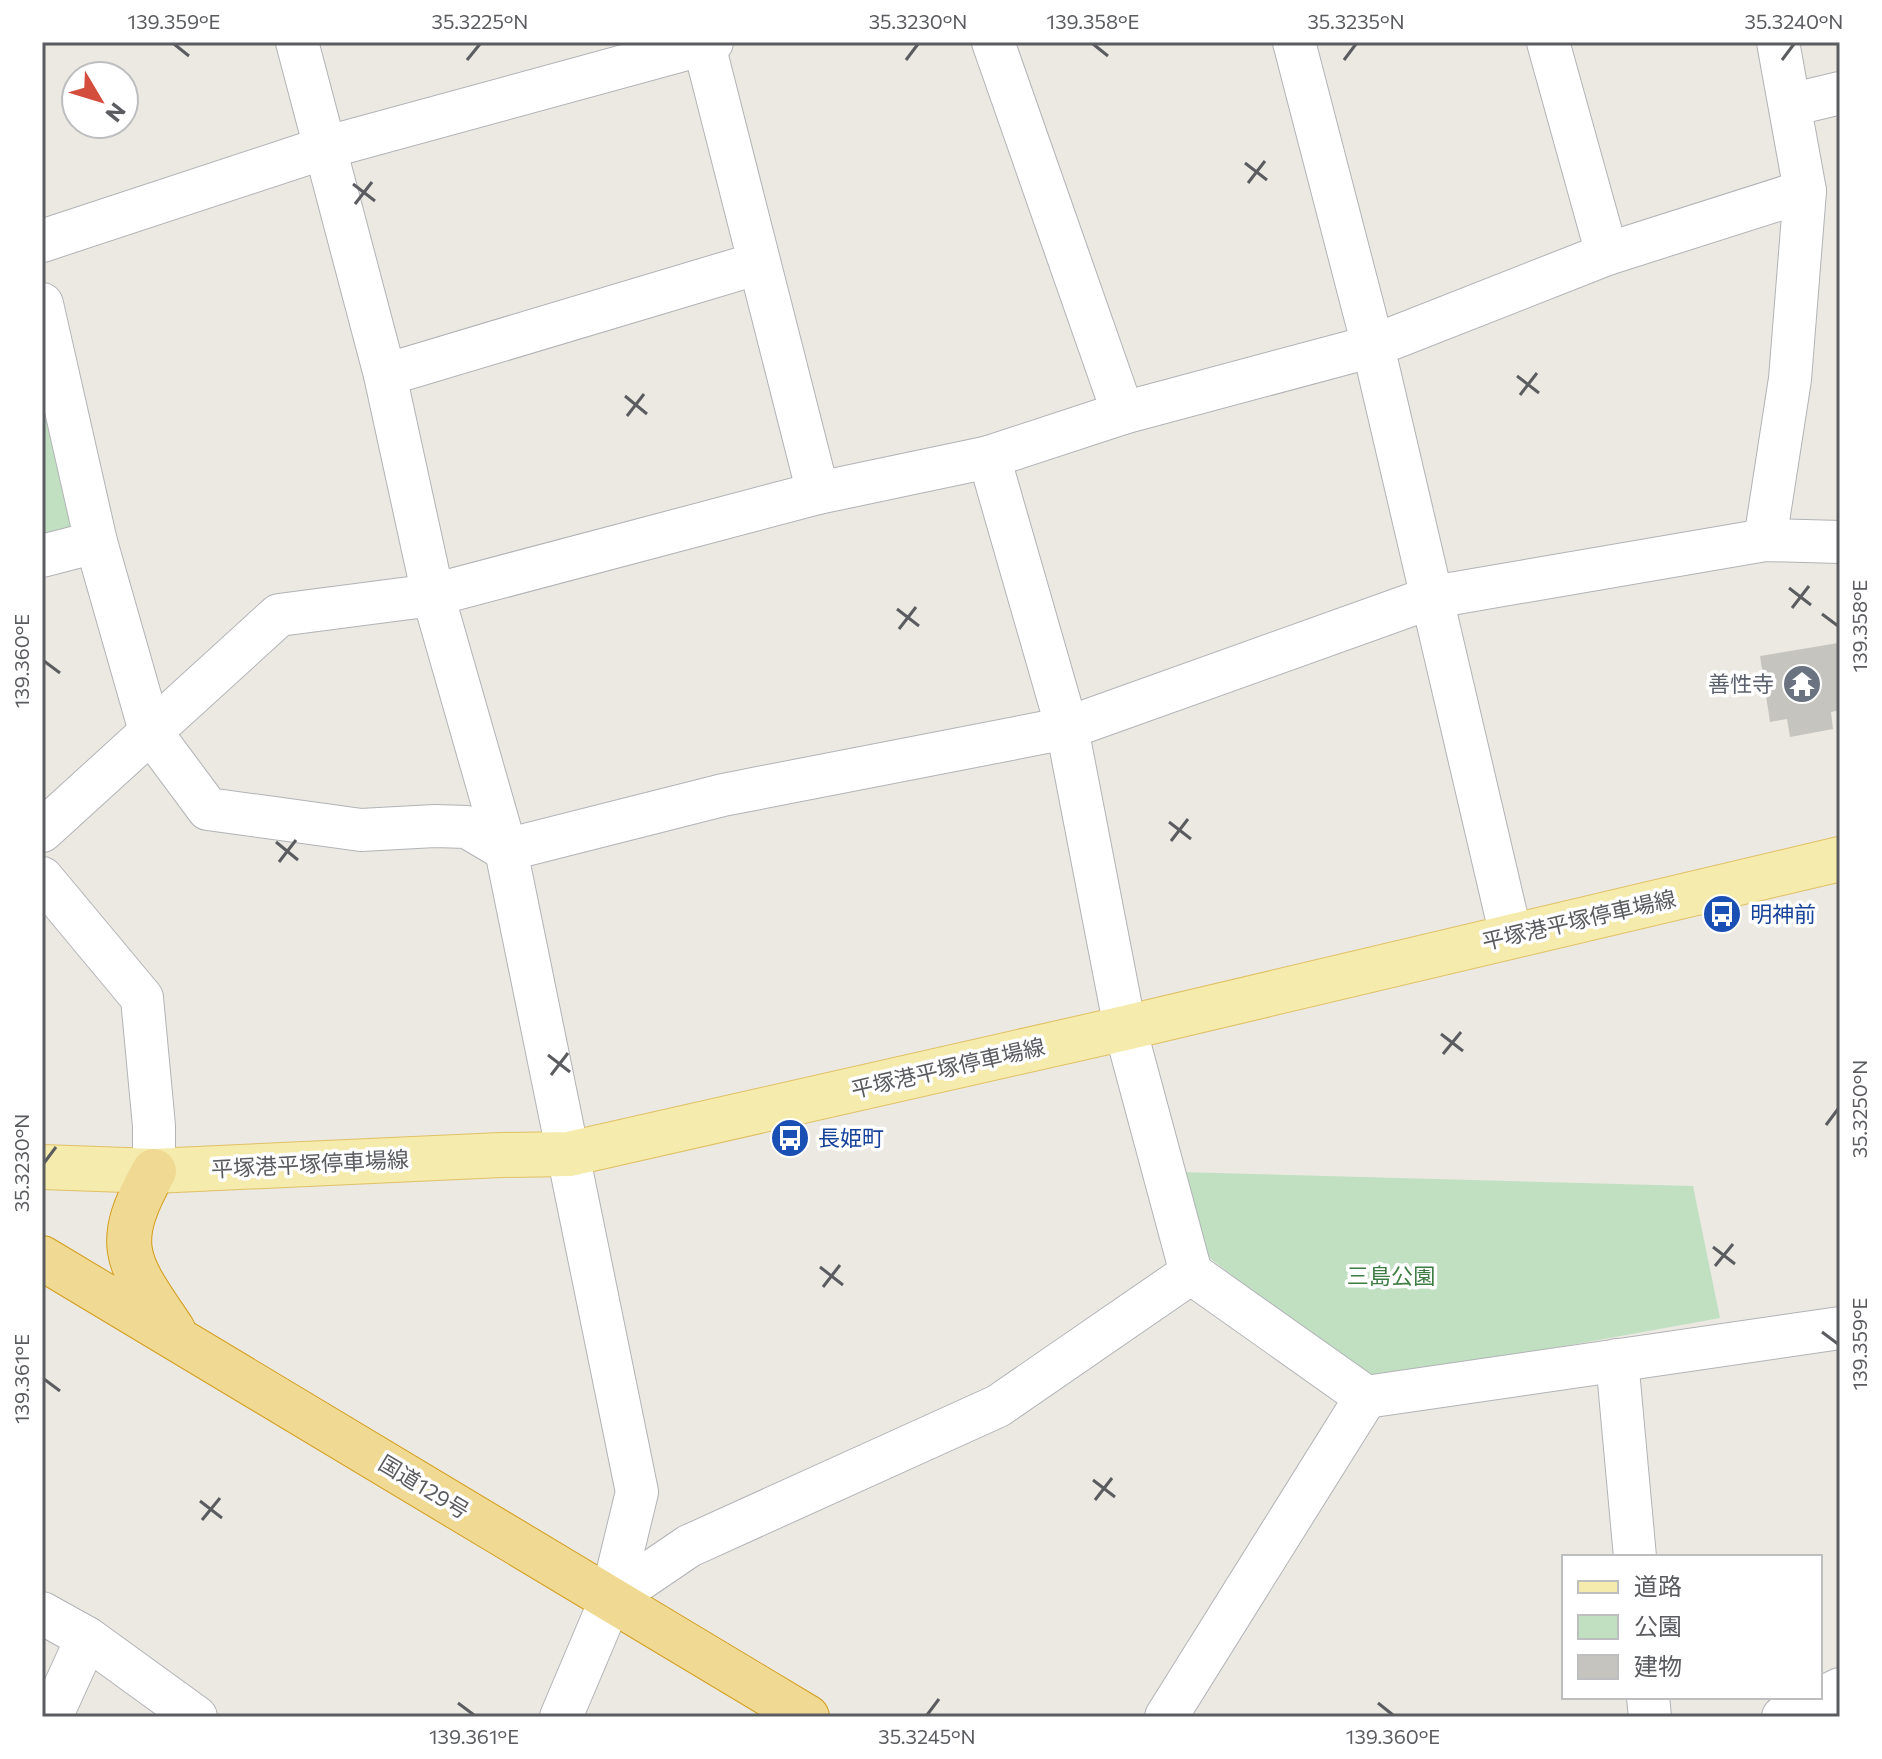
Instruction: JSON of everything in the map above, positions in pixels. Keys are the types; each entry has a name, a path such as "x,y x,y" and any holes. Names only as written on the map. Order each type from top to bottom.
{"highway":[{"path":"154,1171 130,1221 127,1247 136,1276 181,1342"},
{"name":"国道129号","path":"42,1258 807,1717"}],"main road":[{"name":"平塚港平塚停車場線","path":"42,1167 154,1171 569,1154 1125,1028 1840,859"}],"street":[{"path":"297,42 385,375 433,595 506,850 637,1492 611,1599 561,1717"},
{"path":"993,42 1123,413"},
{"path":"1294,42 1373,346 1511,936"},
{"path":"1548,42 1607,254"},
{"path":"1765,540 1790,379 1805,191 1778,42"},
{"path":"42,241 324,148 708,43 759,263 818,493"},
{"path":"1790,105 1840,93"},
{"path":"42,831 279,615 433,595 818,493 989,457 1123,413 1373,346 1607,254 1805,191"},
{"path":"385,375 759,263"},
{"path":"42,304 96,542 150,731 208,809 361,830 467,827 506,850 723,795 1067,728 1433,597 1765,540 1840,542"},
{"path":"989,457 1067,728 1125,1028 1191,1273 1366,1397 1840,1328"},
{"path":"42,556 96,542"},
{"path":"42,878 142,998 154,1126 154,1171"},
{"path":"611,1599 689,1546 998,1406 1191,1273"},
{"path":"1617,1360 1635,1555"},
{"path":"1166,1717 1366,1397"},
{"path":"42,1613 87,1638 196,1717"},
{"path":"51,1717 87,1638"},
{"path":"1822,1698 1840,1689"},
{"path":"1783,1717 1820,1699"}],"green space":[{"path":"42,379 75,532 42,540"},
{"name":"三島公園","path":"1179,1172 1693,1186 1720,1318 1367,1382 1201,1251"}],"building":[{"name":"善性寺","path":"1838,643 1840,710 1831,712 1833,729 1790,737 1787,719 1770,722 1760,656"}],"place":[{"name":"善性寺","path":"1802,684"},
{"name":"明神前","path":"1722,914"},
{"name":"長姫町","path":"790,1138"}]}
